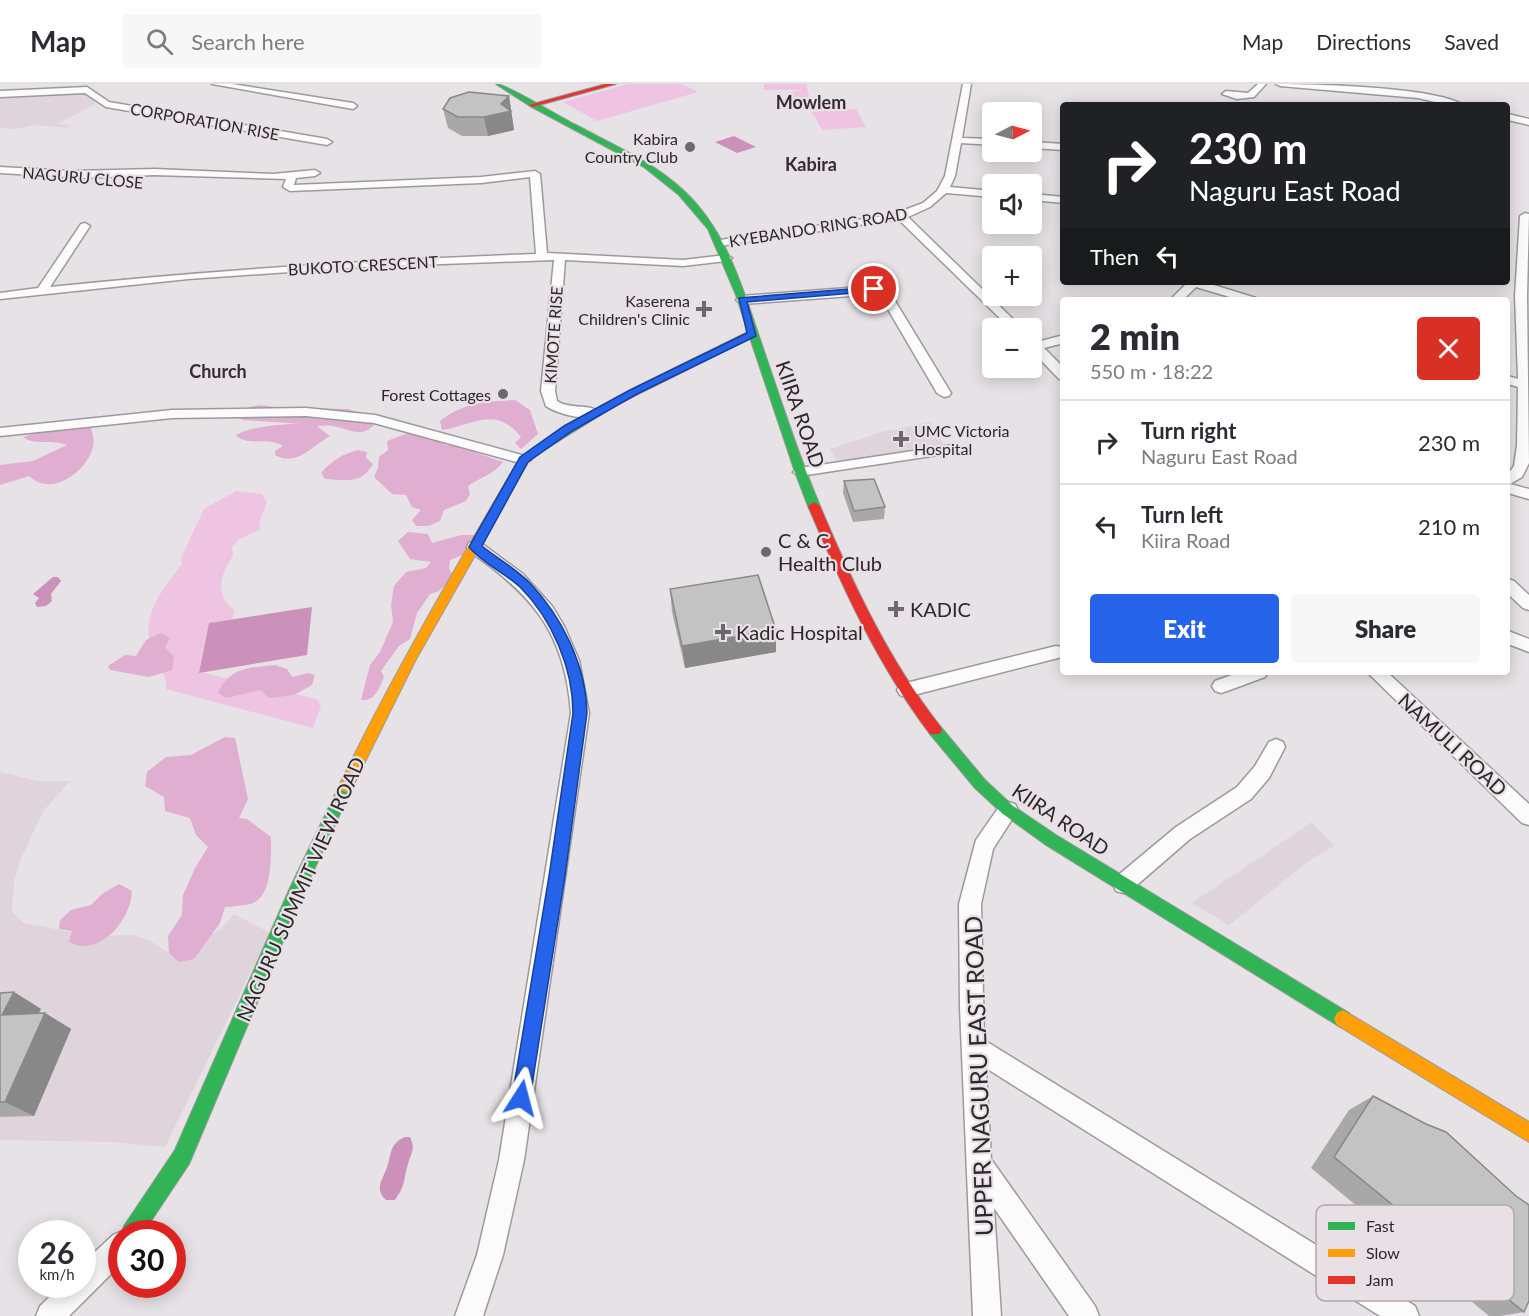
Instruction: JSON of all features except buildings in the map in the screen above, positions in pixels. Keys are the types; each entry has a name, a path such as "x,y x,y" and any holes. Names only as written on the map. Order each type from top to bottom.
{"main road":[{"path":"499,84 617,143 682,193 712,228 723,250"},
{"path":"512,84 537,104"},
{"path":"537,104 613,84"},
{"name":"KIIRA ROAD","path":"723,250 800,472 854,599 877,642 920,711 980,784 1008,810 1123,884 1529,1133"},
{"path":"524,460 568,428 595,413 662,377 752,334"},
{"name":"NAGURU SUMMIT VIEW ROAD","path":"140,1220 182,1157 298,888 370,734 424,632 524,460"}],"street":[{"path":"216,84 353,106"},
{"path":"966,84 957,140 945,190 982,193"},
{"path":"1226,94 1251,96 1262,84"},
{"path":"1280,84 1421,91 1451,102"},
{"path":"279,95 294,88"},
{"name":"CORPORATION RISE","path":"0,94 91,89 99,101 106,104 327,142"},
{"path":"1412,102 1421,91"},
{"path":"1510,117 1529,122"},
{"path":"957,140 982,141"},
{"path":"1042,146 1060,147"},
{"name":"NAGURU CLOSE","path":"0,170 74,174 156,184"},
{"path":"74,174 154,172 243,176 315,173"},
{"path":"292,175 288,187 290,188 481,180 535,174 542,257"},
{"name":"KYEBANDO RING ROAD","path":"723,250 901,216 917,209 945,190"},
{"path":"1042,198 1060,200"},
{"path":"901,216 1006,318"},
{"path":"1523,216 1521,282 1526,329"},
{"path":"1510,479 1515,476 1522,463 1526,385 1523,216"},
{"path":"42,291 85,226"},
{"name":"BUKOTO CRESCENT","path":"0,296 176,277 307,267 560,256 669,263 723,250"},
{"name":"KIMOTE RISE","path":"560,256 555,294 551,404 561,410 595,413"},
{"path":"1510,281 1521,282"},
{"path":"1179,297 1192,285"},
{"path":"1204,285 1242,297"},
{"path":"741,298 874,289 883,291 945,393"},
{"path":"1042,343 1060,340"},
{"path":"1042,353 1060,372"},
{"path":"1510,381 1526,385"},
{"path":"0,432 172,414 306,412 375,419 524,460"},
{"path":"800,472 953,449"},
{"path":"1510,489 1529,494"},
{"path":"469,1316 487,1272 506,1187 557,876 580,713 580,696 574,673 559,633 524,584 475,547"},
{"path":"1510,587 1529,604"},
{"path":"1510,638 1529,646"},
{"path":"906,690 1056,652"},
{"path":"1221,686 1251,675"},
{"name":"NAMULI ROAD","path":"1379,675 1529,817"},
{"path":"1123,884 1183,833 1244,793 1262,772 1276,747"},
{"name":"UPPER NAGURU EAST ROAD","path":"987,1316 969,954 970,904 977,864 983,846 1008,810"},
{"path":"975,1048 1316,1261"},
{"path":"981,1166 1085,1316"},
{"path":"50,1316 108,1258"},
{"path":"1381,1301 1405,1316"}],"shaded area":[{"path":"628,84 681,84 698,92 597,121 563,102"},
{"path":"764,84 806,84 811,104 793,104 791,92 803,90 764,90"},
{"path":"87,92 93,97 95,104 58,124 70,125 67,128 34,125 16,129 0,128 0,95"},
{"path":"856,109 866,127 822,130 812,112"},
{"path":"734,136 756,147 737,153 715,142"},
{"path":"515,400 530,410 538,434 521,449 515,443 521,437 511,427 493,419 442,430 440,421 457,410 485,402"},
{"path":"259,405 285,408 348,409 357,412 374,425 359,432 338,427 317,426 330,436 304,454 283,458 275,455 275,451 283,446 277,443 247,441 236,436 257,428 305,424 243,420 239,417 246,408"},
{"name":"UMC Victoria Hospital","path":"930,422 945,446 837,461 830,449 882,432"},
{"path":"91,427 94,442 89,456 84,465 67,479 48,484 38,482 29,476 0,485 0,465 33,461 67,445 27,440 23,437 52,428"},
{"path":"408,433 434,433 445,445 454,445 503,462 492,472 468,486 470,494 466,501 444,510 440,521 428,526 416,526 412,520 421,510 412,507 406,495 392,494 374,477 379,457 388,450 387,441"},
{"path":"358,450 367,452 366,458 373,464 368,471 352,480 325,479 321,473 329,465 342,456"},
{"path":"236,491 262,494 267,502 259,523 261,529 238,540 232,547 233,556 225,570 221,584 224,598 235,610 232,619 209,623 199,672 317,699 321,706 313,728 166,689 165,676 150,644 150,619 153,608 165,586 182,564 181,558 204,509"},
{"path":"408,532 428,534 432,543 461,535 477,535 467,553 450,560 449,568 453,577 439,591 430,594 417,613 410,639 399,646 381,671 384,677 374,696 361,700 370,665 380,652 393,622 391,605 394,586 406,572 426,568 431,562 410,559 398,541"},
{"path":"53,577 58,577 61,581 51,594 52,601 46,606 37,607 35,603 39,598 33,594"},
{"path":"312,607 307,655 199,673 209,623"},
{"path":"161,633 170,638 165,648 174,656 172,670 149,677 110,670 108,666 125,655 136,656 146,640"},
{"path":"275,665 287,669 292,677 308,673 315,675 312,685 294,695 269,698 261,690 226,698 218,693 228,678 241,670"},
{"path":"225,737 235,738 248,799 239,818 247,819 271,837 270,873 260,899 250,904 225,907 220,923 194,959 179,962 169,953 168,936 182,915 183,895 195,868 208,847 196,835 190,818 165,811 164,797 145,786 147,772 166,757 191,755"},
{"path":"0,772 38,781 70,781 44,810 22,856 14,881 12,912 24,923 92,936 134,935 152,942 169,953 220,930 234,914 270,933 165,1147 114,1142 0,1140"},
{"path":"1312,822 1334,846 1310,860 1229,925 1192,903"},
{"path":"119,884 132,891 128,910 117,928 110,935 92,945 80,946 69,942 72,931 59,929 60,920 71,910 91,905 102,894"},
{"path":"405,1137 410,1137 413,1148 403,1186 395,1200 386,1200 381,1193 381,1182 393,1147"}],"traffic: fast":[{"path":"499,84 532,105 647,165 682,193 712,228 740,295 800,472 814,506"},
{"path":"537,450 615,402 752,334"},
{"path":"935,730 980,784 1008,810 1051,840 1343,1019"},
{"path":"140,1220 182,1157 298,888 346,786"}],"traffic: slow":[{"path":"346,786 387,702 454,580 524,460 537,450"},
{"path":"1343,1019 1529,1133"}],"traffic: jam":[{"path":"532,105 613,84"},
{"path":"814,506 839,565 882,651 916,705 935,730"}],"place":[{"name":"Kabira Country Club","path":"690,147"},
{"name":"Kaserena Children's Clinic","path":"704,309"},
{"name":"Forest Cottages","path":"503,394"},
{"name":"UMC Victoria Hospital","path":"901,439"},
{"name":"C & C Health Club","path":"766,552"},
{"name":"KADIC","path":"896,609"},
{"name":"Kadic Hospital","path":"723,632"}],"district":[{"name":"Mowlem","path":"811,102"},
{"name":"Kabira","path":"811,164"},
{"name":"Church","path":"218,371"}],"route":[{"path":"521,1098 557,876 580,713 580,696 559,633 543,607 524,584 475,547 524,460 568,428 662,377 752,334 742,300 874,289"}]}
